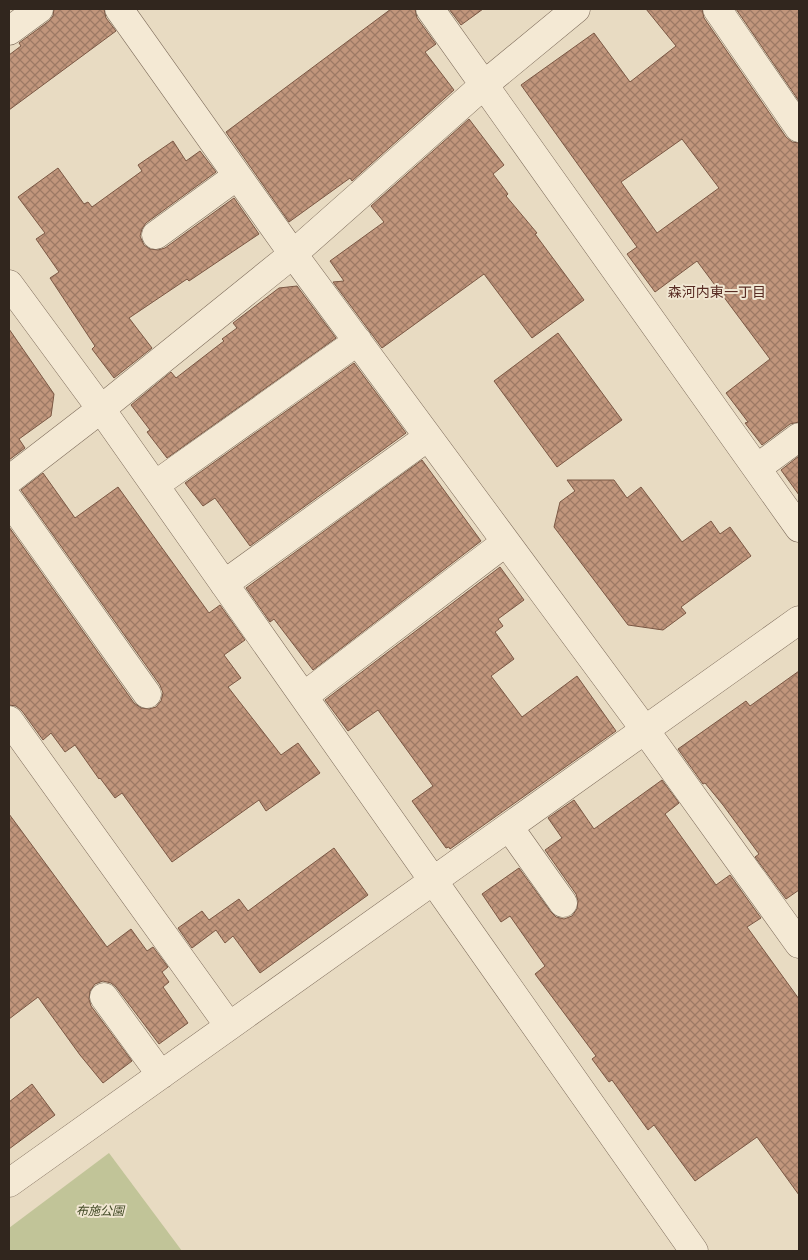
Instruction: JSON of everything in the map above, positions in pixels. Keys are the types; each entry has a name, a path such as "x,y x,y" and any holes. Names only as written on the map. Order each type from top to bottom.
{"street":[{"path":"9,31 39,9"},
{"path":"119,9 293,254 645,730 799,944"},
{"path":"430,9 799,528"},
{"path":"9,480 101,409 293,254 485,84 576,9"},
{"path":"717,9 799,128"},
{"path":"156,235 237,176"},
{"path":"9,284 155,485 694,1251"},
{"path":"155,485 358,341"},
{"path":"224,584 428,437"},
{"path":"756,468 799,437"},
{"path":"9,500 147,694"},
{"path":"304,696 506,542"},
{"path":"9,1183 799,620"},
{"path":"9,720 229,1026"},
{"path":"509,827 563,903"},
{"path":"104,997 161,1075"}],"green space":[{"name":"布施公園","path":"109,1153 182,1251 9,1251 9,1228"}],"building":[{"path":"54,9 104,9 106,18 116,31 9,110 9,55 21,46 19,43 49,21 53,16"},
{"path":"391,9 415,9 417,18 436,44 425,52 454,90 352,181 350,178 289,222 226,132"},
{"path":"449,9 483,9 461,25"},
{"path":"646,9 702,9 704,18 786,137 792,142 799,143 799,422 790,424 762,445 745,423 748,422 726,393 770,359 697,261 655,292 627,254 637,247 521,85 594,33 630,82 676,46","holes":["682,139 719,188 657,233 621,182"]},
{"path":"736,9 799,9 799,101"},
{"path":"469,119 504,165 493,174 508,194 506,196 537,233 535,234 584,300 532,338 484,274 382,348 333,282 344,281 330,261 384,222 371,206"},
{"path":"173,141 186,161 200,151 216,172 146,223 140,236 144,245 150,249 158,250 165,248 234,198 259,234 129,318 152,348 114,378 92,349 95,346 50,278 59,272 36,239 45,233 18,197 58,168 84,204 88,202 92,207 142,171 138,165"},
{"path":"297,286 336,338 167,458 147,432 150,430 131,405 171,372 176,378 224,341 222,339 237,328 233,323 279,288"},
{"path":"9,329 54,394 51,416 19,439 25,448 9,460"},
{"path":"558,333 622,420 557,467 494,381"},
{"path":"354,363 406,433 250,546 215,498 203,506 185,483"},
{"path":"799,456 799,495 781,470"},
{"path":"422,460 481,541 313,670 274,619 270,622 246,588"},
{"path":"43,473 75,518 118,487 209,613 220,605 245,640 224,655 241,678 228,687 281,755 298,743 320,773 266,811 259,800 172,862 122,793 115,798 75,745 65,752 51,733 43,740 22,711 16,706 9,705 9,527 134,703 141,708 149,709 156,707 161,701 163,693 160,685 21,490"},
{"path":"567,480 614,480 627,498 641,487 682,542 711,521 720,534 730,527 751,556 681,607 686,613 663,630 628,625 554,527 560,502 575,491"},
{"path":"500,567 524,600 498,619 503,626 495,632 514,659 491,676 522,717 577,676 616,731 450,849 449,847 446,848 412,801 433,786 378,710 348,731 325,700"},
{"path":"799,671 799,890 786,899 755,857 759,854 723,805 705,783 703,784 678,749 746,701 750,706"},
{"path":"662,780 679,803 665,814 716,885 730,875 761,918 747,927 799,999 799,1195 757,1137 695,1181 654,1125 648,1130 612,1080 609,1082 592,1059 596,1056 535,974 545,966 510,916 501,922 482,894 519,868 556,917 564,919 572,916 577,909 578,901 576,894 545,850 562,838 548,818 574,800 594,829"},
{"path":"9,814 107,947 131,929 147,951 153,947 168,967 162,972 169,982 163,987 188,1023 159,1044 116,987 111,983 103,981 95,984 90,991 89,999 91,1006 132,1061 103,1083 38,997 9,1019"},
{"path":"334,848 368,895 260,973 233,936 225,943 216,930 192,948 178,928 202,911 209,920 239,899 248,911"},
{"path":"32,1084 55,1115 9,1149 9,1102"}],"district":[{"name":"森河内東一丁目","path":"717,292"}]}
